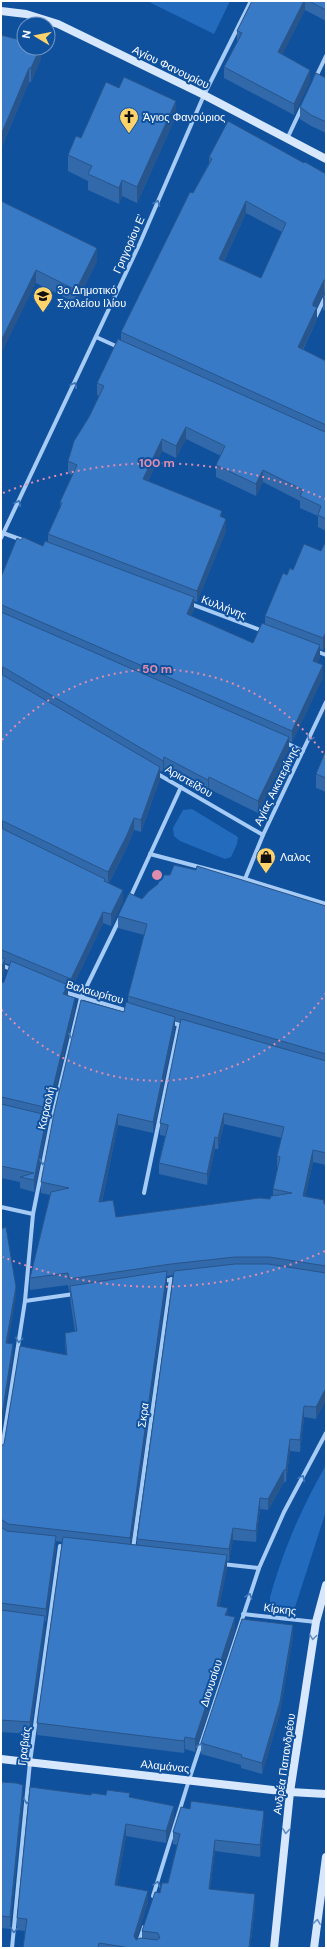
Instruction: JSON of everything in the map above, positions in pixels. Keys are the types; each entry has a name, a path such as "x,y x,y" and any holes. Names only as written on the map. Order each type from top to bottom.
{"street":[{"name":"Γρηγορίου Ε'","path":"1,538 96,338 204,95 251,1"},
{"name":"Αγίου Φανουρίου","path":"1,11 26,14 58,24 204,95 326,159"},
{"path":"313,84 326,56"},
{"path":"287,139 303,104"},
{"path":"316,316 326,295"},
{"path":"96,338 125,350"},
{"path":"3,533 33,544"},
{"name":"Κυλλήνης","path":"187,602 267,633"},
{"path":"311,650 326,655"},
{"name":"Αγίας Αικατερίνης","path":"245,879 263,835 326,702"},
{"path":"282,742 303,751"},
{"name":"Αριστείδου","path":"153,770 263,835"},
{"path":"126,905 181,786"},
{"path":"150,854 245,879 326,904"},
{"path":"122,895 129,898"},
{"name":"Καραολή","path":"1,1455 25,1301 33,1214 51,1124 81,998 122,912"},
{"path":"1,965 15,971"},
{"path":"7,974 9,968"},
{"name":"Βαλαωρίτου","path":"60,991 134,1012"},
{"path":"164,1021 186,1027"},
{"path":"144,1193 179,1025"},
{"path":"44,1122 51,1124"},
{"path":"1,1207 33,1214"},
{"path":"156,1282 179,1278"},
{"name":"Σκρα","path":"133,1554 171,1279"},
{"path":"25,1301 79,1293"},
{"name":"Διονυσίου","path":"152,1900 189,1780 259,1568 284,1512 326,1433"},
{"path":"52,1545 67,1547"},
{"name":"Γραβιάς","path":"12,1948 30,1762 60,1546"},
{"path":"216,1563 259,1568"},
{"name":"Ανδρέα Παπανδρέου","path":"274,1948 290,1792 316,1622 326,1586"},
{"name":"Κίρκης","path":"243,1614 316,1622"},
{"path":"42,1624 49,1625"},
{"name":"Αλαμάνας","path":"1,1759 290,1792 326,1794"},
{"path":"314,1948 326,1857"},
{"path":"145,1923 138,1947 145,1946"}],"shaded area":[{"path":"147,1 230,1 214,34"},
{"path":"192,809 238,837 237,844 231,857 225,859 180,841 174,836 173,828 183,810"},
{"path":"326,1465 326,1511 295,1607 282,1608 275,1606 270,1604 270,1597 287,1545 301,1513"}],"building":[{"path":"252,1 304,1 278,52 310,70 294,104 224,67 242,33 237,31"},
{"path":"309,1 326,1 326,10"},
{"path":"1,35 16,39 16,56 36,56 31,68 29,68 1,135"},
{"path":"316,73 326,78 326,122 311,115 300,107"},
{"name":"Άγιος Φανούριος","path":"124,77 176,101 137,187 122,180 119,188 88,174 92,166 68,155 76,136 81,138 106,82 119,88"},
{"path":"228,121 326,174 326,280 324,280 313,303 313,306 317,307 298,347 326,361 326,425 121,332 190,192 193,193 212,159 209,157","holes":["246,201 286,223 261,278 219,259"]},
{"path":"1,201 97,248 76,290 36,270 1,341"},
{"path":"326,291 326,299 323,298"},
{"path":"118,339 326,432 326,519 318,515 321,506 300,496 303,490 263,470 256,484 216,465 225,446 186,427 176,446 162,439 143,479 222,511 220,516 226,519 197,591 48,534 62,503 60,502 77,465 68,461 74,441 89,417 104,386 97,383"},
{"path":"23,537 43,546 45,541 194,597 187,614 253,643 262,623 320,645 313,661 323,665 292,731 2,605 1,606 1,577 17,538 21,540"},
{"path":"326,541 326,632 323,638 265,616 283,573 287,575 290,568 293,570 304,544 321,551"},
{"path":"1,612 289,737 258,801 209,777 208,780 164,757 163,761 3,667 1,668"},
{"path":"1,674 160,767 141,820 134,818 108,872 3,821 1,822"},
{"path":"326,750 326,778 316,774"},
{"path":"1,828 105,879 104,881 123,890 111,914 103,912 71,979 2,950 1,951"},
{"path":"174,865 196,870 197,866 326,906 326,1054 128,996 147,924 118,916 129,893 142,899 158,884 161,875 170,875"},
{"path":"1,957 5,959 1,969"},
{"path":"11,961 68,985 63,994 75,998 48,1108 1,1097 1,983 4,982"},
{"path":"81,1000 124,1012 126,1002 175,1017 153,1122 118,1114 99,1202 113,1200 116,1217 259,1198 270,1199 271,1196 292,1193 273,1189 280,1157 277,1156 284,1127 224,1113 218,1138 215,1137 207,1174 159,1163 168,1126 160,1123 181,1019 326,1061 326,1153 313,1150 303,1196 324,1200 324,1204 326,1204 326,1266 269,1257 235,1257 171,1264 69,1279 68,1273 30,1278 51,1192 69,1188 41,1182 54,1113"},
{"path":"1,1104 47,1115 34,1180 20,1177 34,1173 1,1166"},
{"path":"6,1227 16,1287 6,1343 13,1344 1,1421 1,1229"},
{"path":"235,1264 268,1264 326,1273 326,1388 316,1407 304,1406 300,1440 290,1439 286,1470 284,1470 268,1499 260,1498 256,1531 233,1528 229,1549 137,1539 174,1271"},
{"path":"167,1271 130,1538 8,1524 1,1519 1,1446 4,1444 20,1346 67,1355 65,1333 77,1331 70,1286"},
{"path":"1,1527 7,1531 56,1536 46,1609 1,1603"},
{"path":"63,1537 227,1555 217,1606 228,1608 225,1615 235,1617 195,1739 185,1737 184,1741 37,1723"},
{"path":"1,1610 45,1616 30,1722 1,1720"},
{"path":"242,1619 293,1625 280,1702 262,1763 241,1757 242,1755 201,1743"},
{"path":"1,1782 23,1785 10,1917 1,1916"},
{"path":"30,1787 91,1795 92,1793 106,1795 107,1790 130,1793 129,1797 174,1806 166,1831 126,1824 115,1885 148,1891 134,1936 136,1940 140,1938 157,1940 160,1938 158,1933 142,1931 155,1892 160,1893 162,1883 168,1883 180,1834 173,1832 181,1807 190,1809 191,1801 264,1811 260,1845 215,1840 209,1889 255,1894 249,1948 131,1948 99,1943 98,1948 23,1948 27,1919 17,1918"}],"place":[{"name":"Άγιος Φανούριος","path":"129,134"},
{"name":"3ο Δημοτικό Σχολείου Ιλίου","path":"43,313"},
{"name":"Λαλος","path":"266,874"}]}
